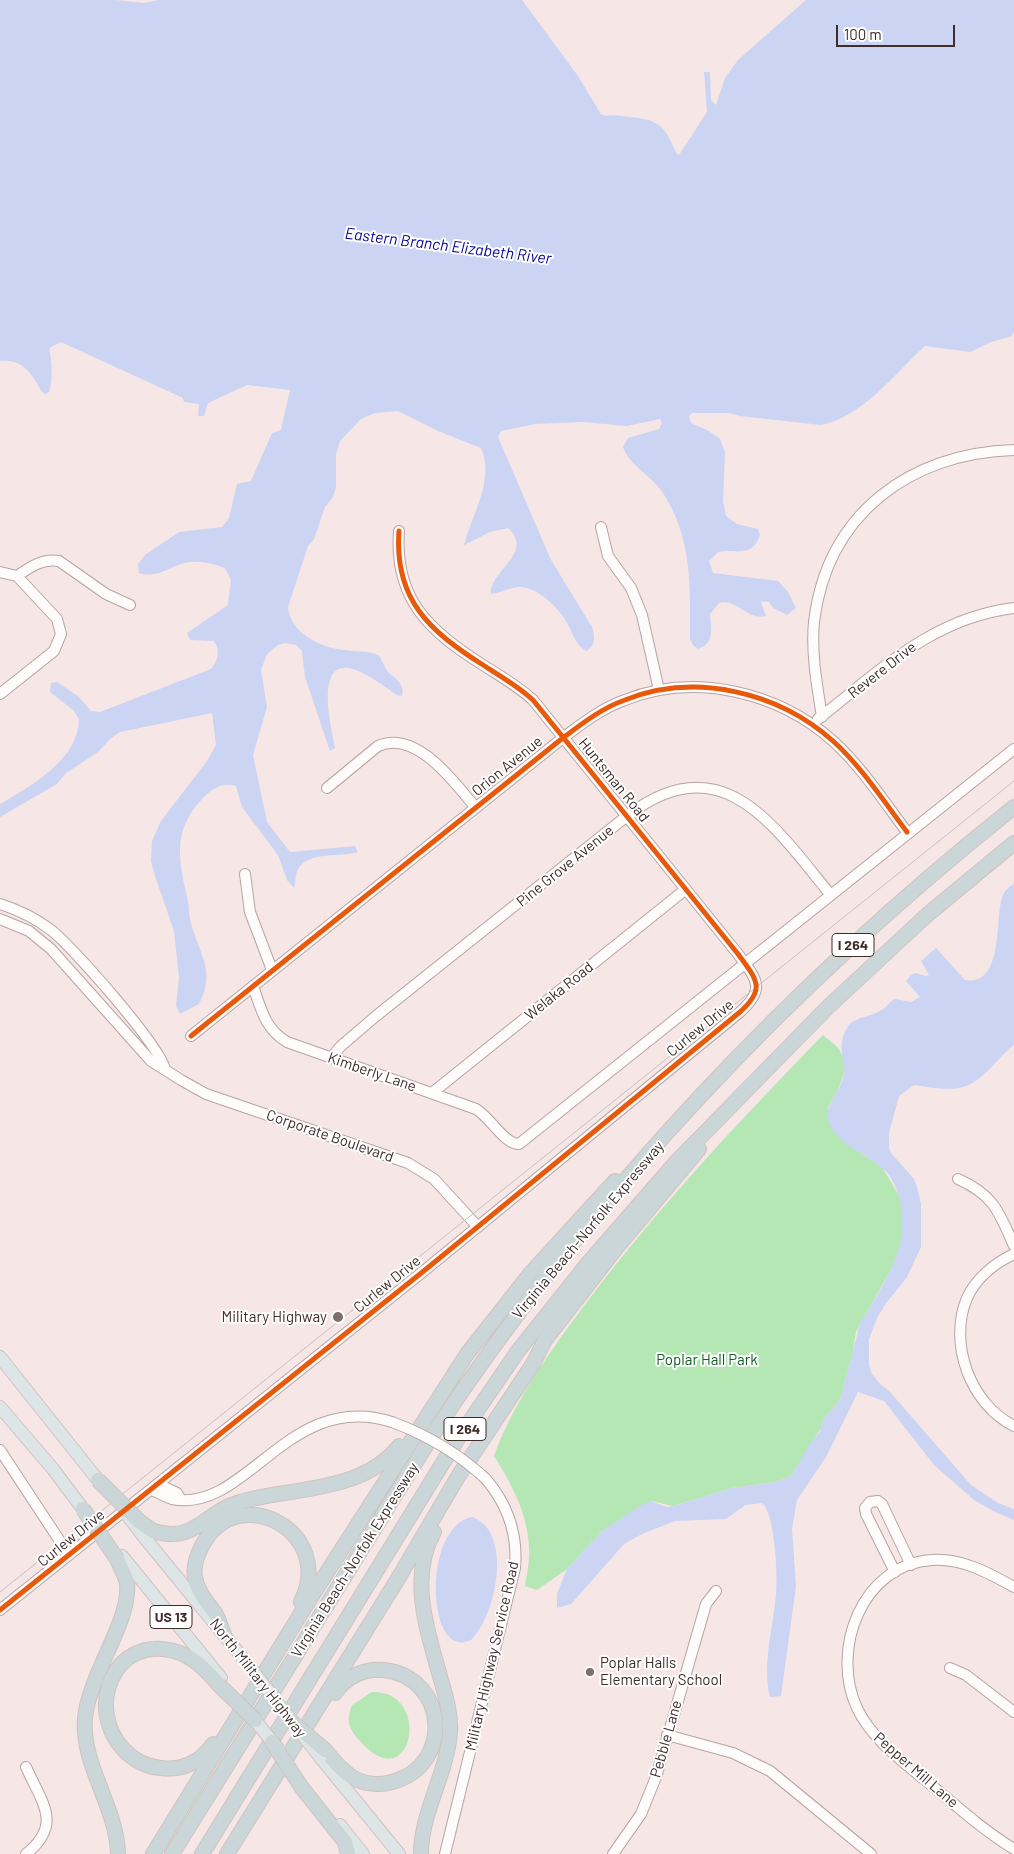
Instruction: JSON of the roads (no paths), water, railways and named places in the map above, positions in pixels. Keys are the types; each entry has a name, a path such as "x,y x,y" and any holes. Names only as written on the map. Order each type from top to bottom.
{"highway":[{"name":"Virginia Beach-Norfolk Expressway","path":"172,1854 369,1536 478,1367 557,1262 680,1121 771,1024 852,947 940,868 1014,807"},
{"name":"Virginia Beach-Norfolk Expressway","path":"202,1854 457,1440 518,1351 589,1262 646,1194 730,1104 868,969 941,904 1014,843"},
{"path":"227,1854 459,1475 533,1364 545,1340 653,1203 787,1049"},
{"path":"153,1854 280,1648 441,1392 467,1354 536,1267 618,1176 680,1121"},
{"path":"95,1476 139,1520 148,1534 183,1533 196,1529 218,1512 240,1502 336,1483 362,1474 388,1458 397,1449 441,1392"},
{"path":"421,1854 423,1828 450,1732 448,1705 424,1616 422,1571 430,1539 459,1475"},
{"path":"84,1509 119,1558 127,1584 126,1602 91,1688 85,1719 88,1747 109,1807 118,1844 118,1854"},
{"path":"224,1634 216,1614 203,1597 195,1577 200,1549 212,1532 227,1521 247,1516 268,1518 279,1522 295,1534 305,1551 309,1569 306,1592 280,1648"},
{"path":"254,1690 211,1748 200,1758 183,1767 155,1768 134,1758 118,1744 108,1725 105,1706 108,1684 123,1663 140,1652 162,1649 184,1654 206,1670 220,1682 255,1720"},
{"path":"291,1720 322,1754 344,1772 361,1782 380,1784 404,1779 420,1768 431,1751 436,1725 432,1706 422,1690 404,1676 384,1670 364,1672 347,1679 339,1687 294,1745"},
{"path":"272,1742 345,1842 348,1854"},
{"path":"239,1854 274,1779"}],"main road":[{"path":"0,1357 95,1476"},
{"path":"0,1407 84,1509"},
{"name":"North Military Highway","path":"148,1534 291,1720"},
{"name":"North Military Highway","path":"119,1558 220,1682"},
{"name":"North Military Highway","path":"255,1720 272,1742"},
{"path":"322,1754 399,1854"},
{"path":"304,1785 363,1854"}],"street":[{"path":"822,716 814,658 814,621 824,576 832,555 849,528 888,490 918,472 968,454 1014,450"},
{"path":"601,527 608,556 631,588 642,615 659,690"},
{"name":"Huntsman Road","path":"399,531 399,557 405,589 420,614 445,640 522,690 564,737 744,963"},
{"path":"17,576 42,562 59,561 106,594 130,605"},
{"path":"0,572 17,576 52,613 60,627 60,641 54,651 0,694"},
{"name":"Revere Drive","path":"812,724 883,666 927,637 971,618 1014,608"},
{"name":"Orion Avenue","path":"191,1036 586,720 624,700 659,690 697,687 737,691 768,701 812,724 840,748 907,832"},
{"path":"327,788 378,746 386,742 400,742 435,762 476,808"},
{"name":"Curlew Drive","path":"510,1143 519,1144 524,1141 907,832 1014,749"},
{"name":"Pine Grove Avenue","path":"331,1058 341,1046 376,1016 627,816 647,801 674,791 697,788 726,793 739,799 763,815 830,894"},
{"path":"245,874 250,912 272,970"},
{"name":"Welaka Road","path":"432,1093 686,889"},
{"path":"0,904 35,919 65,943 149,1040 163,1062 165,1069"},
{"name":"Corporate Boulevard","path":"0,919 29,931 51,949 150,1060 206,1094 408,1163 424,1171 442,1186 478,1227"},
{"name":"Curlew Drive","path":"0,1610 478,1227 749,1004 755,997 758,985 744,963"},
{"name":"Kimberly Lane","path":"253,986 266,1022 277,1036 286,1042 432,1093 484,1114 510,1143"},
{"path":"958,1179 978,1188 990,1200 1014,1246"},
{"path":"1014,1254 992,1267 974,1287 965,1307 961,1333 963,1360 972,1383 989,1405 1014,1426"},
{"name":"Military Highway Service Road","path":"155,1487 173,1499 200,1498 221,1488 298,1434 320,1423 357,1416 392,1422 442,1445 472,1466 486,1479 501,1498 513,1528 516,1542 515,1568 445,1854"},
{"path":"0,1450 69,1555"},
{"path":"895,1572 866,1514 865,1508 874,1500 882,1504 911,1565"},
{"name":"Pepper Mill Lane","path":"1014,1587 961,1563 933,1560 911,1565 895,1572 875,1588 866,1599 850,1634 847,1664 850,1686 857,1707 871,1731 987,1832 1014,1849"},
{"name":"Pebble Lane","path":"614,1854 641,1814 656,1777 706,1604 716,1591"},
{"path":"950,1668 966,1675 1014,1712"},
{"path":"667,1735 733,1753 770,1771 871,1854"},
{"path":"26,1768 47,1819 44,1836 26,1854"}],"water":[{"name":"Eastern Branch Elizabeth River","path":"0,0 115,0 144,3 158,0 522,0 578,76 601,114 640,118 655,123 665,131 679,155 707,112 704,72 710,72 711,100 716,105 725,78 738,60 806,0 1014,0 1014,331 1012,336 991,342 970,352 925,346 878,393 865,403 837,420 821,425 740,416 729,413 692,413 689,416 691,423 709,431 720,439 725,452 723,501 726,516 737,524 758,529 760,535 757,542 748,550 718,552 709,561 713,573 778,581 788,592 796,608 787,615 773,608 769,602 762,601 766,616 759,617 737,606 725,602 719,603 710,614 710,639 698,649 690,639 688,562 679,526 661,490 634,464 623,447 628,438 659,429 662,423 660,419 627,426 583,422 535,424 501,431 498,437 551,560 592,627 594,641 592,647 586,651 576,641 561,614 552,603 540,594 527,588 517,587 491,594 497,577 514,554 517,545 515,537 508,528 490,532 464,545 484,484 485,460 481,448 438,431 398,411 375,413 361,419 340,441 336,454 336,487 333,497 325,507 314,539 308,546 288,607 294,624 300,631 316,642 348,651 378,655 387,671 401,685 402,696 397,695 370,677 353,669 341,668 333,674 329,684 328,697 335,748 330,751 305,677 302,651 296,645 286,643 278,645 267,654 261,670 267,707 253,755 267,822 290,852 355,846 358,852 310,859 298,869 294,888 287,880 278,855 242,807 236,786 222,785 207,794 193,810 186,822 180,847 180,860 190,921 205,964 206,982 199,1004 180,1014 176,1006 179,978 174,931 151,861 152,841 161,821 207,761 216,745 212,713 120,732 110,739 98,752 66,773 57,784 0,817 0,804 51,770 71,747 77,733 79,719 73,710 50,692 51,683 57,682 79,697 91,711 100,712 211,669 217,659 218,652 214,641 190,640 187,633 228,605 231,580 225,568 208,563 189,562 158,573 146,574 139,573 138,564 145,555 179,532 222,527 229,518 237,484 251,481 272,433 281,430 290,390 247,385 208,403 204,416 198,416 199,404 184,402 183,398 61,342 49,348 52,376 49,392 46,394 42,392 30,373 21,365 15,362 0,361"},
{"path":"1014,884 1014,1045 973,1083 960,1088 947,1089 914,1085 899,1096 889,1133 889,1148 891,1153 914,1179 917,1187 921,1204 921,1247 907,1277 877,1318 869,1339 869,1365 872,1374 880,1384 890,1392 971,1485 998,1503 1014,1509 1014,1520 974,1500 934,1465 884,1401 858,1392 826,1457 797,1500 792,1529 796,1586 781,1696 770,1697 768,1684 767,1672 776,1595 776,1574 773,1532 770,1519 762,1503 745,1505 726,1519 675,1521 642,1534 624,1544 571,1604 557,1608 557,1594 567,1569 602,1531 636,1508 651,1501 666,1507 673,1506 732,1488 776,1482 791,1476 820,1431 823,1420 840,1400 861,1320 880,1290 893,1264 901,1236 902,1222 899,1196 889,1175 875,1162 845,1143 833,1131 829,1123 828,1111 843,1077 842,1045 845,1032 852,1022 880,1011 895,999 911,1002 920,997 906,981 915,973 929,975 921,961 936,948 965,980 978,979 987,973 996,948 1000,905 1003,895"},
{"path":"472,1517 485,1526 493,1539 497,1556 497,1575 488,1613 480,1628 471,1640 456,1641 445,1631 438,1613 436,1590 438,1566 444,1543 456,1526"}],"tram line":[{"path":"0,1592 1014,781"}],"place":[{"name":"Military Highway","path":"338,1317"},
{"name":"Poplar Halls Elementary School","path":"590,1672"}],"park label":[{"name":"Poplar Hall Park","path":"707,1360"}]}
